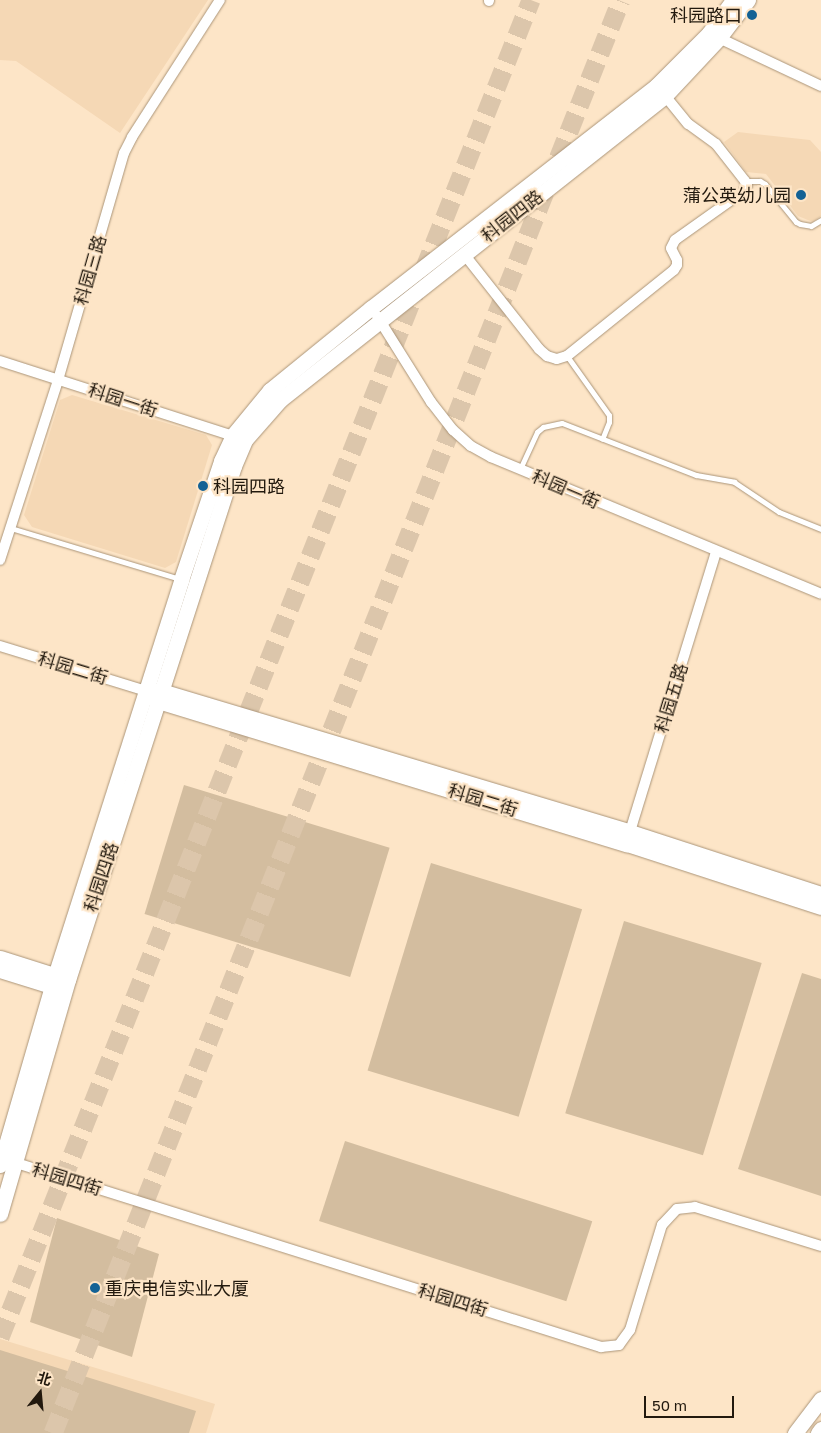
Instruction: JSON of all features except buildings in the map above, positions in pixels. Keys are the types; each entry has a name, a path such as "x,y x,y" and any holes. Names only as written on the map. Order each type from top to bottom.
{"main road":[{"name":"科园四路","path":"0,1214 6,1162 146,691 220,461 239,438 270,390 371,308 661,91 709,33 733,0"},
{"name":"科园四路","path":"60,983 160,696 234,466 239,438 280,400 464,254 661,91 719,38 748,0"},
{"name":"科园二街","path":"146,691 628,838 821,894"},
{"name":"科园二街","path":"628,838 821,907"},
{"path":"0,958 60,983"},
{"path":"0,970 60,983"},
{"path":"795,1433 821,1399"},
{"path":"818,1433 821,1429"}],"street":[{"name":"科园三路","path":"0,560 58,380 124,153 132,137 220,0"},
{"path":"719,38 821,86"},
{"path":"464,254 538,349 547,356 557,359 567,356 674,270 677,265 671,248 673,243 744,191 746,181 716,144 688,124 661,91"},
{"name":"科园一街","path":"371,308 381,320 431,402 454,430 478,450 520,470 821,594"},
{"name":"科园一街","path":"0,361 239,438"},
{"name":"科园五路","path":"628,838 716,552"},
{"name":"科园二街","path":"0,646 146,691"},
{"name":"科园四街","path":"6,1162 601,1346 619,1344 630,1330 662,1225 677,1209 695,1207 821,1246"}],"lane":[{"path":"746,181 760,181 765,184 796,222 811,226 821,220"},
{"path":"567,356 609,415 609,422 602,439"},
{"path":"520,470 537,432 542,427 562,423 696,475 734,482 779,512 821,529"},
{"path":"10,527 181,580"}],"shaded area":[{"path":"0,0 208,0 120,133 16,61 0,60"},
{"name":"蒲公英幼儿园","path":"738,132 810,140 821,152 821,216 813,222 798,216 766,174 746,172 724,142"},
{"path":"72,395 206,435 212,445 176,562 165,568 32,527 24,515 60,400"},
{"path":"0,1339 215,1404 206,1433 0,1433"}],"tunnel":[{"path":"0,1337 531,0"},
{"path":"53,1433 621,0"}],"place":[{"name":"科园路口","path":"752,15"},
{"name":"蒲公英幼儿园","path":"801,195"},
{"name":"科园四路","path":"203,486"},
{"name":"重庆电信实业大厦","path":"95,1288"}]}
